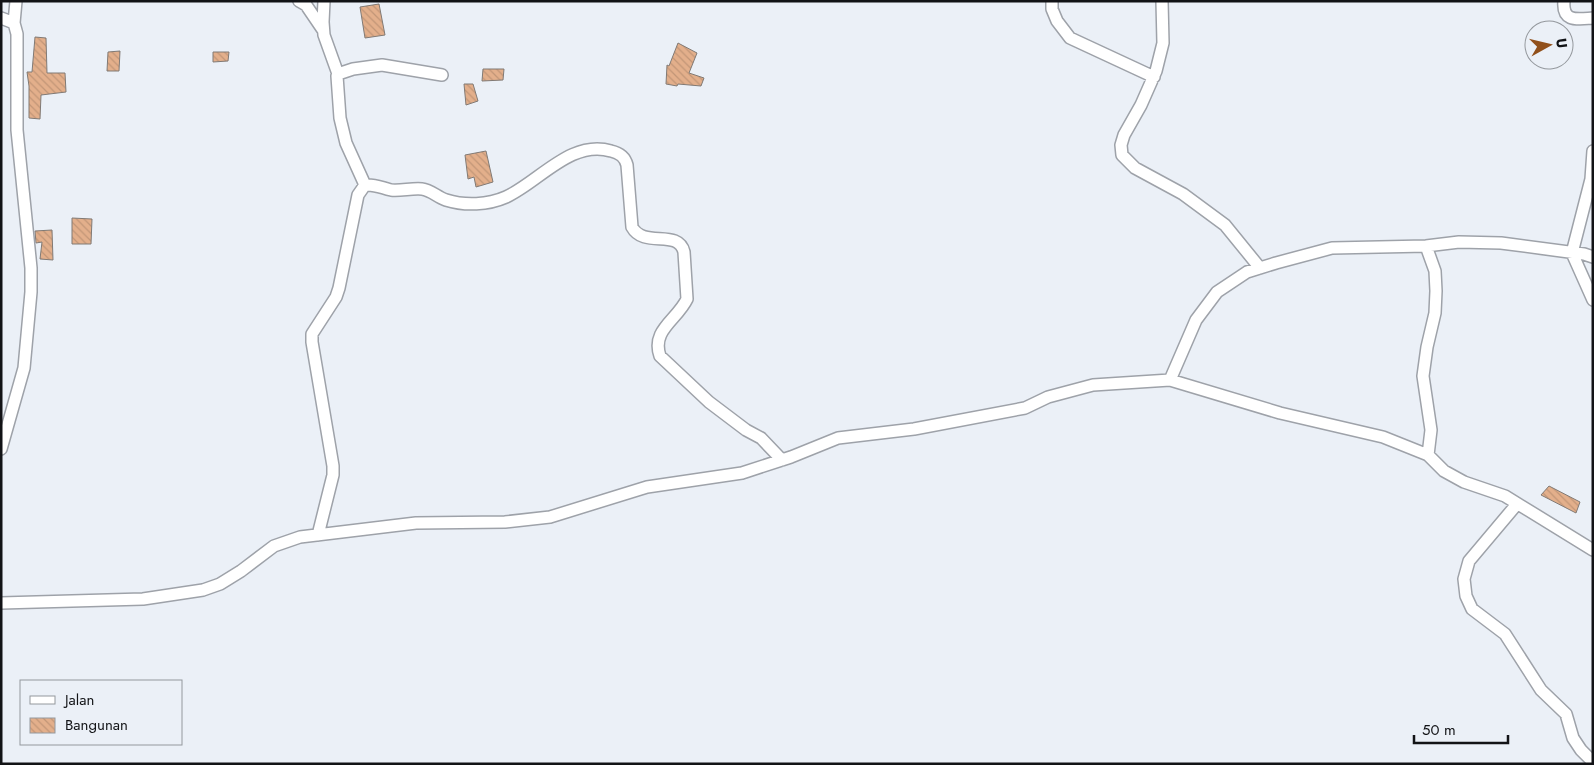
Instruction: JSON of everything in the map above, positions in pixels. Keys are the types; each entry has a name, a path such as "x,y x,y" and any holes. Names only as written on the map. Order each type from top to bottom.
{"street":[{"path":"1,449 24,368 31,292 31,268 17,130 17,34 14,23 16,1"},
{"path":"299,1 306,5 324,30"},
{"path":"324,1 324,30 338,74 340,118 346,143 365,185"},
{"path":"1052,1 1056,22 1070,38 1154,77"},
{"path":"1162,1 1163,43 1154,77 1124,135 1121,144 1122,155 1136,168 1183,194 1225,225 1260,268"},
{"path":"1564,1 1564,10 1568,17 1593,18"},
{"path":"1,18 14,23"},
{"path":"338,74 353,69 382,64 442,75"},
{"path":"318,535 333,475 333,466 312,337 320,320 336,297 358,195 365,185 374,184 392,190 421,189 430,191 445,200 471,204 505,197 531,182 554,165 578,152 606,149 621,155 627,165 632,228 635,233 640,237 648,239 673,240 683,246 687,299 661,332 657,348 660,356 709,402 746,430 761,438 782,460"},
{"path":"1593,151 1591,179 1572,253 1593,300"},
{"path":"1170,380 1196,320 1218,292 1247,272 1260,268 1332,248 1426,246 1459,242 1501,243 1593,257"},
{"path":"1426,246 1435,271 1436,291 1423,376 1431,430 1428,455"},
{"path":"1,602 144,599 203,590 220,584 241,571 274,546 300,537 416,524 505,522 550,517 647,487 742,473 838,438 914,429 1025,408 1048,397 1093,385 1170,380 1280,413 1383,437 1428,455 1444,471 1464,482 1505,496 1593,550"},
{"path":"1517,504 1469,561 1464,579 1466,596 1472,609 1505,634 1541,690 1566,714 1573,738 1581,750 1593,762"}],"building":[{"path":"379,4 385,35 365,38 360,7"},
{"path":"35,37 46,38 47,73 65,73 66,92 41,95 40,119 29,118 27,72 32,72"},
{"path":"678,43 697,53 689,73 704,78 701,86 666,84 667,65 669,66"},
{"path":"120,51 119,71 107,71 108,52"},
{"path":"213,52 229,52 228,61 213,62"},
{"path":"483,69 504,69 503,80 482,81"},
{"path":"464,84 473,84 478,101 466,105"},
{"path":"486,151 493,182 476,187 474,177 468,179 465,155"},
{"path":"72,218 92,219 91,244 72,244"},
{"path":"52,230 53,260 40,259 42,242 36,243 35,231"},
{"path":"1549,486 1580,502 1576,513 1541,495"}]}
